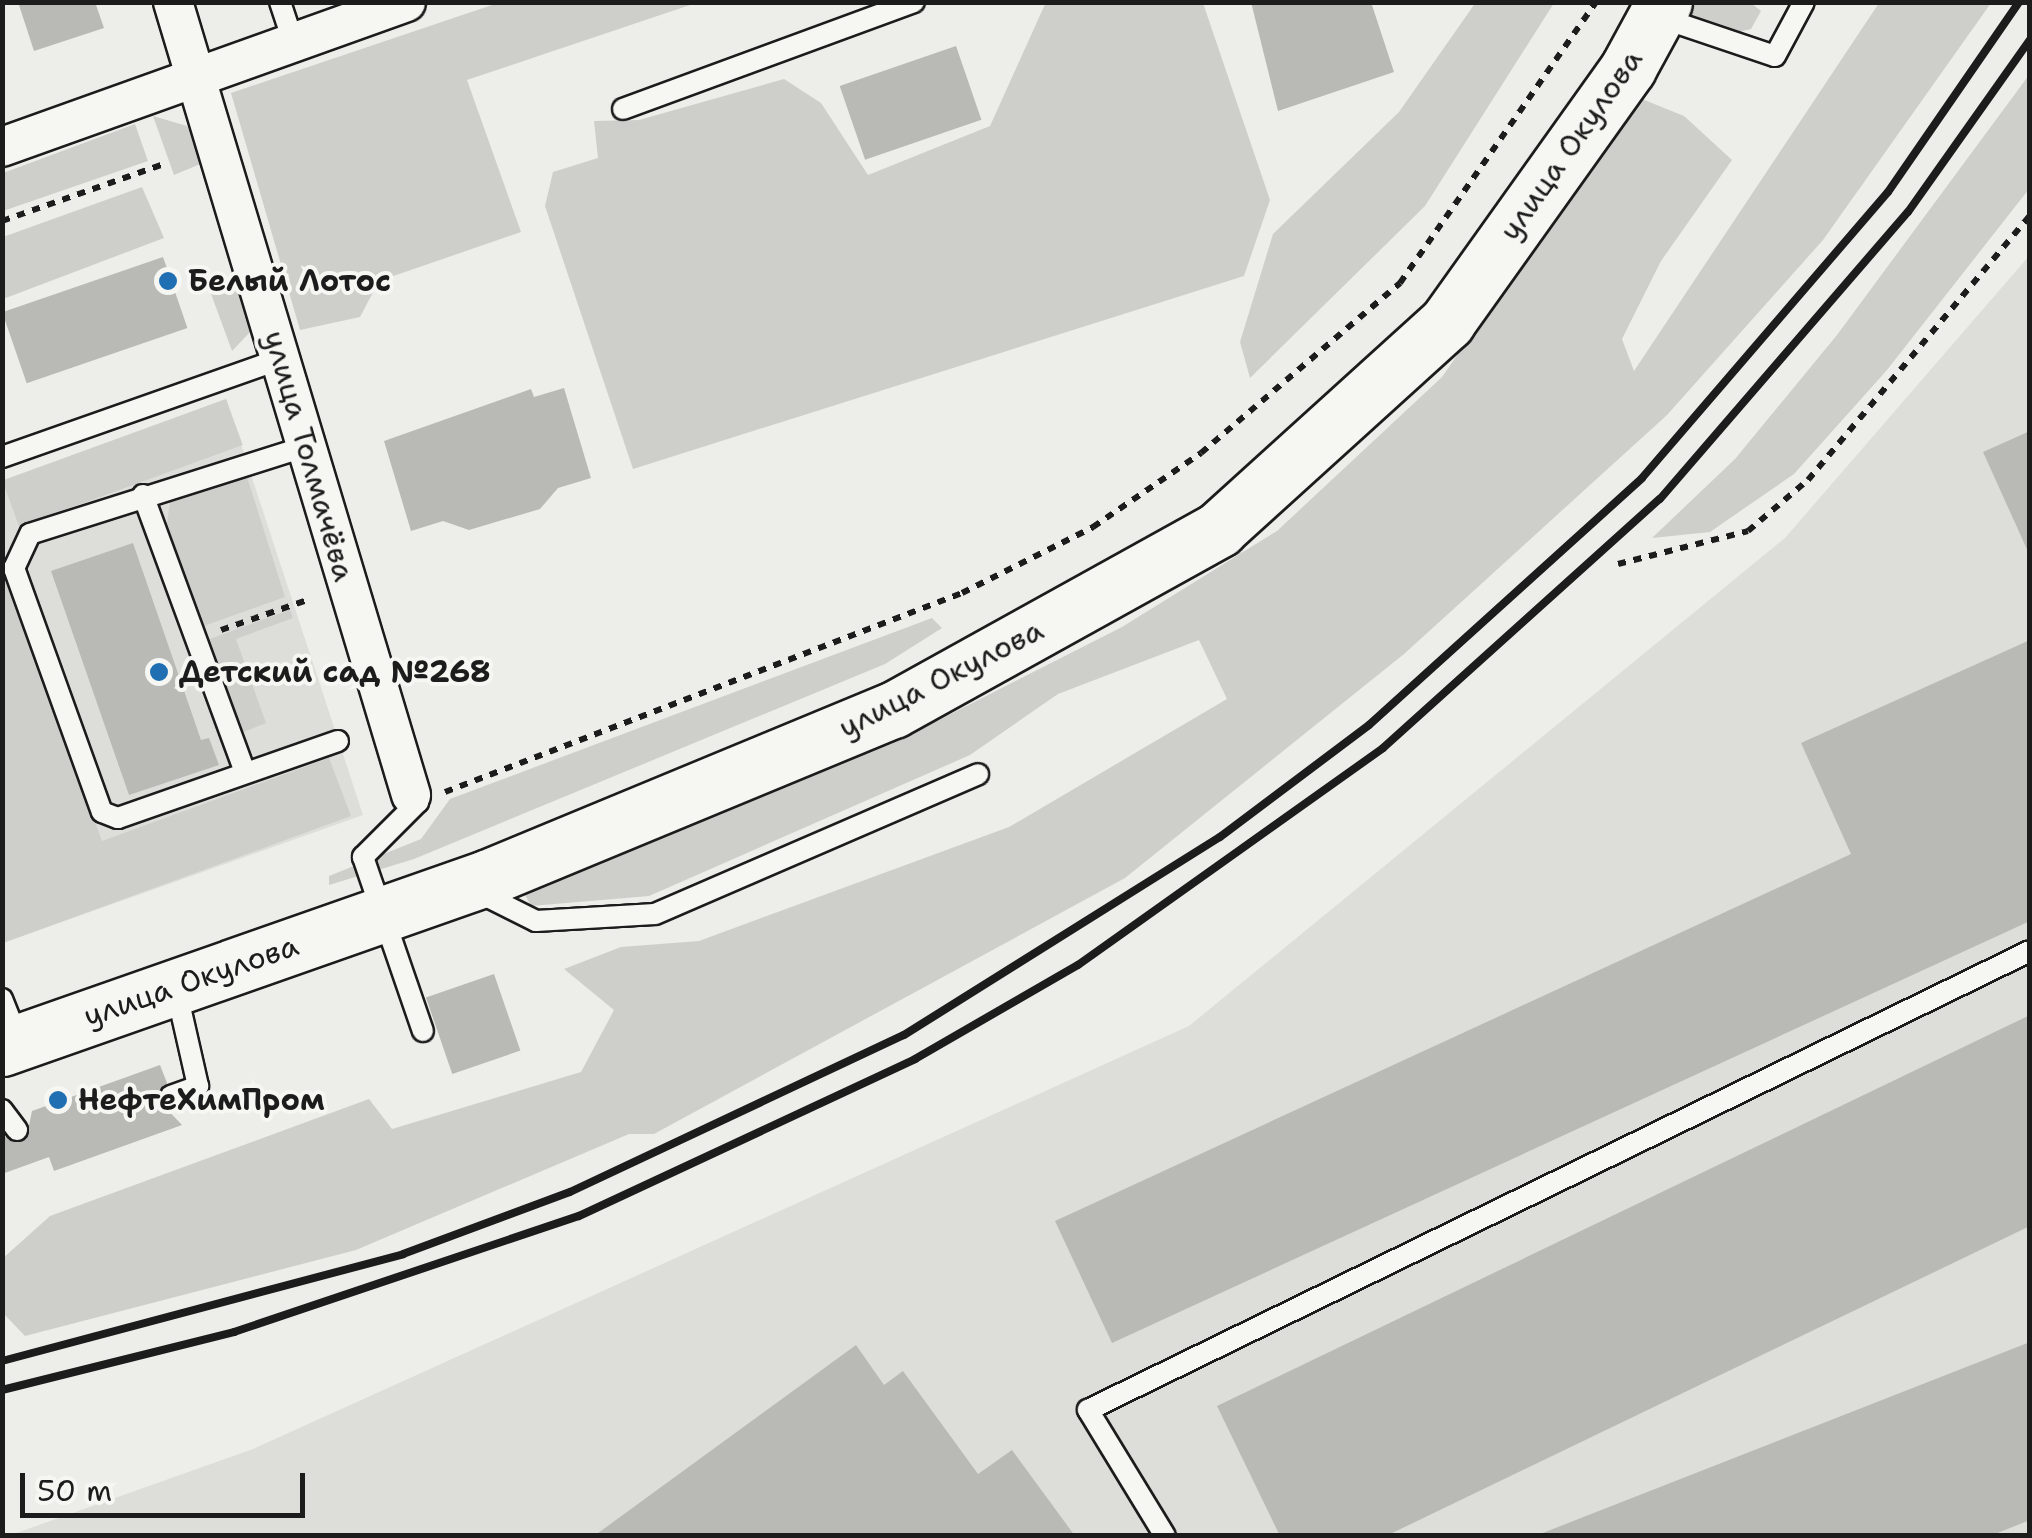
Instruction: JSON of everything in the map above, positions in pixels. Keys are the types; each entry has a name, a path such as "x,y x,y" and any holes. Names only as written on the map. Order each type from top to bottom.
{"main road":[{"name":"улица Окулова","path":"8,1029 175,987 465,886 893,710 1219,529 1447,322 1660,10"}],"street":[{"name":"улица Толмачёва","path":"172,2 304,447 414,798"},
{"path":"2,147 406,2"}],"lane":[{"path":"280,2 292,41"},
{"path":"623,110 914,2"},
{"path":"1660,10 1775,56 1804,2"},
{"path":"2,458 280,358"},
{"path":"304,447 30,534 14,568 102,812 118,818 338,741"},
{"path":"143,495 245,772"},
{"path":"465,886 536,921 655,914 978,774"},
{"path":"414,798 364,858 378,916 423,1031"},
{"path":"1164,1536 1088,1410 2030,951"},
{"path":"172,1096 198,1086 175,987"},
{"path":"2,1110 17,1130"}],"path":[{"path":"414,798 962,593 1092,527 1200,453 1400,283 1596,2"},
{"path":"2,220 160,165"},
{"path":"1618,564 1748,531 1808,480 2030,215"},
{"path":"195,639 310,599"}],"shaded area":[{"path":"1046,2 1203,3 1270,200 1244,276 633,469 545,206 553,172 598,158 594,121 639,120 784,79 821,103 868,175 990,126"},
{"path":"1476,2 1554,3 1425,206 1250,378 1240,342 1273,234 1399,112"},
{"path":"498,3 696,3 467,80 521,232 379,281 360,317 300,330 231,93"},
{"path":"1691,3 1751,3 1761,11 1751,29 1730,34 1692,15"},
{"path":"1879,3 1991,3 1823,240 1667,415 1404,654 1125,878 654,1134 629,1134 356,1250 25,1336 3,1313 2,1259 50,1216 369,1099 392,1129 581,1072 614,1010 564,969 621,947 699,941 1009,827 1227,699 1199,640 1058,694 970,755 649,896 531,906 524,893 937,721 1122,627 1277,531 1442,377 1637,97 1684,116 1732,160 1661,261 1622,339 1634,371"},
{"path":"2029,75 2029,189 1887,370 1794,474 1710,532 1652,538 1735,459 1837,335"},
{"path":"153,116 187,126 205,162 174,175"},
{"path":"135,124 148,161 3,211 3,173"},
{"path":"142,187 164,238 3,299 3,237"},
{"path":"2029,256 2029,1535 8,1536 253,1449 1189,1026 1785,538"},
{"path":"235,282 250,332 232,351 210,291"},
{"name":"Детский сад №268","path":"226,399 363,815 3,943 3,482"},
{"path":"226,399 243,445 19,526 2,480"},
{"path":"247,477 285,597 201,627 167,523 170,502"},
{"path":"2,572 102,841 329,758 351,816 3,943"},
{"path":"290,610 293,618 236,639 266,723 241,733 207,640"},
{"path":"932,618 942,628 885,664 414,859 329,885 329,876 421,839 450,799"}],"building":[{"path":"18,2 95,2 104,28 34,51"},
{"path":"1251,2 1371,2 1394,72 1278,111"},
{"path":"956,46 981,120 865,160 840,86"},
{"path":"163,257 187,328 27,383 2,312"},
{"path":"564,388 591,478 558,488 540,509 469,530 443,521 411,531 384,441 531,389 534,397"},
{"path":"2030,431 2030,556 1983,452"},
{"path":"133,543 201,740 209,738 219,765 129,795 51,571"},
{"path":"2030,640 2030,921 1112,1343 1055,1221 1851,854 1801,743"},
{"path":"494,974 520,1051 452,1074 426,997"},
{"path":"2030,1015 2030,1226 1386,1536 1280,1536 1217,1406"},
{"path":"160,1065 167,1083 158,1100 182,1125 54,1171 49,1157 2,1174 2,1136 26,1140 32,1111"},
{"path":"2030,1342 2030,1520 1990,1536 1535,1536"},
{"path":"856,1345 884,1385 903,1371 978,1474 1012,1450 1075,1536 594,1536"}],"railway":[{"path":"2,1361 403,1254 570,1192 904,1035 1220,837 1369,725 1642,478 1888,192 2019,2"},
{"path":"2,1390 234,1332 579,1216 915,1059 1078,965 1383,748 1660,499 1908,212 2030,40"}],"place":[{"name":"Белый Лотос","path":"168,281"},
{"name":"Детский сад №268","path":"159,672"},
{"name":"НефтеХимПром","path":"58,1100"}]}
